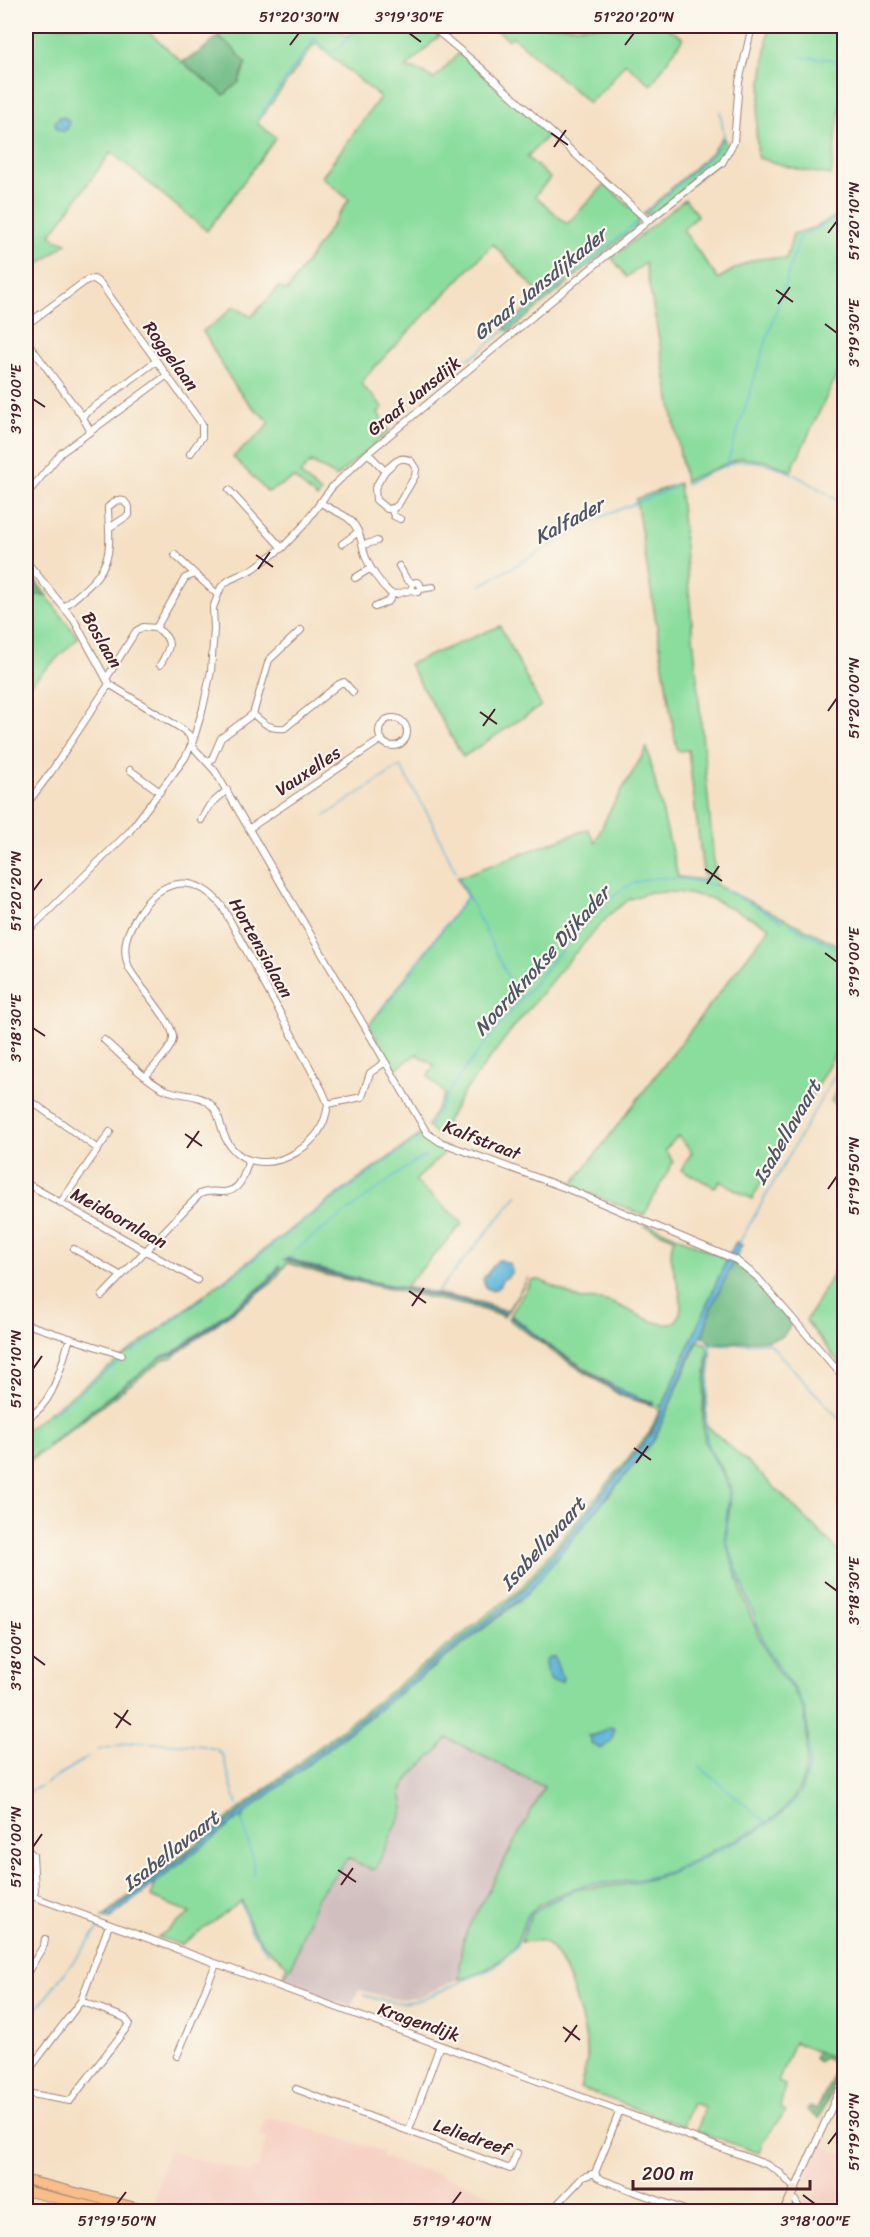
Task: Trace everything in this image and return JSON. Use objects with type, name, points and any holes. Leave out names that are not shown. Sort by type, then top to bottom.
[{"type":"main road","points":[[26,2180],[154,2211]]},
{"type":"main road","points":[[26,2191],[115,2211]]},
{"type":"street","points":[[431,26],[486,73],[648,221]]},
{"type":"street","name":"Graaf Jansdijk","points":[[217,594],[229,580],[253,568],[282,548],[303,526],[340,478],[368,453],[648,221],[722,163],[734,142],[739,82],[752,26]]},
{"type":"street","name":"Roggelaan","points":[[26,325],[87,280],[94,279],[101,284],[202,424],[202,437],[190,454]]},
{"type":"street","points":[[26,340],[82,416],[91,432]]},
{"type":"street","points":[[82,416],[156,362]]},
{"type":"street","points":[[26,495],[61,453],[166,376]]},
{"type":"street","points":[[368,453],[385,471]]},
{"type":"street","points":[[402,458],[411,461],[416,469],[415,476],[398,505],[387,509],[374,495],[378,480],[385,471],[402,458]]},
{"type":"street","points":[[229,490],[282,548]]},
{"type":"street","points":[[64,607],[95,579],[104,567],[109,552],[108,512],[110,504],[117,500],[124,501],[129,507],[129,514],[109,528]]},
{"type":"street","points":[[320,502],[349,518],[358,532],[371,568],[387,590],[393,594]]},
{"type":"street","points":[[391,508],[394,516],[400,519]]},
{"type":"street","points":[[342,544],[358,532]]},
{"type":"street","points":[[363,545],[377,541]]},
{"type":"street","points":[[26,933],[123,838],[185,758],[193,741],[211,671],[213,608],[217,594],[175,555]]},
{"type":"street","name":"Boslaan","points":[[26,561],[64,607],[84,636],[108,682],[183,729],[193,741]]},
{"type":"street","points":[[399,567],[412,586]]},
{"type":"street","points":[[355,578],[371,568]]},
{"type":"street","points":[[156,628],[185,578],[195,574]]},
{"type":"street","points":[[375,607],[389,601],[393,594],[420,583],[421,589],[433,587]]},
{"type":"street","points":[[26,805],[51,772],[108,682],[136,630],[143,627],[156,628],[167,636],[169,651],[160,665]]},
{"type":"street","points":[[208,761],[212,759],[221,738],[253,714],[269,660],[301,630]]},
{"type":"street","points":[[253,714],[267,726],[276,729],[285,728],[339,684],[344,682],[353,692]]},
{"type":"street","name":"Vauxelles","points":[[397,719],[405,725],[406,735],[400,743],[391,745],[382,739],[380,729],[387,720],[397,719]]},
{"type":"street","name":"Vauxelles","points":[[250,828],[382,739]]},
{"type":"street","name":"Kalfstraat","points":[[193,741],[194,748],[208,761],[250,828],[422,1127],[435,1140],[568,1189],[736,1260],[757,1276],[844,1378]]},
{"type":"street","points":[[130,770],[160,792]]},
{"type":"street","points":[[201,820],[209,806],[227,790]]},
{"type":"street","name":"Hortensialaan","points":[[146,1076],[170,1047],[173,1038],[170,1026],[129,968],[124,944],[131,925],[148,900],[164,888],[183,883],[204,889],[222,906],[328,1104]]},
{"type":"street","points":[[104,1040],[163,1089],[204,1100],[214,1107],[219,1115],[225,1138],[235,1151],[249,1160],[268,1163],[283,1160],[310,1143],[323,1126],[328,1104],[362,1097],[370,1073],[385,1062]]},
{"type":"street","points":[[36,1104],[98,1149]]},
{"type":"street","points":[[61,1202],[110,1132]]},
{"type":"street","points":[[102,1296],[200,1194],[210,1190],[231,1191],[240,1185],[249,1160]]},
{"type":"street","name":"Meidoornlaan","points":[[26,1183],[197,1280]]},
{"type":"street","points":[[74,1249],[120,1275]]},
{"type":"street","points":[[26,1324],[122,1355]]},
{"type":"street","points":[[26,1419],[39,1410],[50,1394],[69,1338]]},
{"type":"street","points":[[26,1848],[33,1855],[35,1891],[33,1897]]},
{"type":"street","name":"Kragendijk","points":[[26,1894],[768,2165],[780,2173],[801,2211]]},
{"type":"street","points":[[26,2074],[81,2001],[109,1925]]},
{"type":"street","points":[[26,1975],[44,1945],[45,1939]]},
{"type":"street","points":[[177,2056],[216,1964]]},
{"type":"street","points":[[26,2093],[70,2101],[128,2026],[129,2023],[125,2018],[81,2001]]},
{"type":"street","name":"Leliedreef","points":[[409,2130],[440,2045]]},
{"type":"street","points":[[784,2211],[844,2080]]},
{"type":"street","name":"Leliedreef","points":[[296,2089],[510,2169],[517,2153]]},
{"type":"street","points":[[550,2211],[583,2177],[595,2172],[620,2110]]},
{"type":"street","points":[[595,2172],[597,2177],[603,2180],[690,2211]]},
{"type":"shaded area","points":[[447,1738],[544,1787],[462,1945],[459,1979],[417,1998],[394,1999],[359,1990],[351,2007],[281,1982],[291,1967],[317,1897],[348,1858],[372,1870],[400,1793],[412,1774],[439,1749]]},
{"type":"shaded area","points":[[275,2118],[382,2151],[381,2157],[461,2181],[500,2200],[500,2206],[494,2212],[194,2212],[154,2201],[167,2151],[251,2173],[253,2168],[258,2169],[267,2139],[260,2136],[265,2119]]},
{"type":"shaded area","points":[[820,2146],[844,2154],[844,2211],[808,2211],[803,2204],[807,2195],[814,2198],[819,2185],[807,2179]]},
{"type":"green space","points":[[26,26],[142,26],[182,62],[231,46],[217,37],[229,26],[334,26],[347,36],[358,26],[425,26],[439,36],[406,68],[418,70],[434,79],[459,53],[549,134],[527,157],[550,178],[535,196],[567,224],[605,184],[638,215],[638,225],[630,234],[627,234],[509,331],[504,328],[542,296],[493,244],[367,375],[361,384],[383,407],[378,413],[389,431],[335,478],[334,475],[311,462],[300,474],[321,493],[317,498],[294,478],[268,492],[233,457],[263,431],[270,421],[239,392],[203,331],[234,306],[251,317],[279,287],[287,291],[349,200],[322,177],[380,97],[315,43],[257,123],[276,138],[207,231],[111,152],[51,234],[55,239],[67,243],[26,274],[26,228],[33,223],[26,211]]},
{"type":"green space","points":[[491,26],[665,26],[683,38],[651,85],[625,63],[606,87],[589,103],[512,36],[509,40]]},
{"type":"green space","points":[[769,26],[844,26],[844,77],[831,175],[800,170],[758,158],[756,129]]},
{"type":"green space","points":[[217,37],[231,46],[246,63],[239,82],[224,95],[182,62],[200,52]]},
{"type":"green space","points":[[723,136],[727,147],[719,161],[654,214],[643,214],[711,153]]},
{"type":"green space","points":[[685,199],[698,215],[683,230],[718,279],[757,259],[786,259],[793,234],[816,227],[844,212],[844,360],[791,471],[766,461],[741,458],[685,481],[645,263],[627,277],[612,258]]},
{"type":"green space","points":[[679,483],[716,885],[844,948],[844,1038],[752,1199],[720,1181],[715,1187],[681,1170],[692,1152],[678,1136],[665,1150],[673,1162],[644,1215],[571,1186],[770,927],[710,898],[677,892],[650,892],[630,899],[611,913],[509,1033],[462,1095],[438,1136],[427,1126],[445,1094],[428,1076],[434,1065],[417,1054],[394,1070],[369,1025],[467,897],[457,878],[588,829],[595,842],[610,810],[647,748],[678,877],[704,880],[688,750],[677,751],[636,499]]},
{"type":"green space","points":[[26,569],[46,595],[26,594]]},
{"type":"green space","points":[[26,594],[46,595],[78,638],[26,688]]},
{"type":"green space","points":[[500,626],[541,706],[463,757],[409,664]]},
{"type":"green space","points":[[844,1076],[844,1109],[831,1101]]},
{"type":"green space","points":[[421,1134],[430,1141],[449,1148],[415,1181],[463,1223],[405,1287],[480,1302],[507,1311],[529,1277],[504,1317],[477,1308],[325,1275],[287,1263],[272,1283],[171,1358],[164,1359],[26,1464],[40,1451],[26,1462],[26,1430]],"holes":[[[288,1258],[326,1272],[479,1304],[505,1313],[325,1273],[286,1260]],[[279,1267],[270,1282],[173,1354],[163,1356],[173,1353],[268,1281]]]},
{"type":"green space","points":[[648,1224],[727,1259],[663,1405],[659,1405],[662,1409],[644,1444],[527,1586],[502,1608],[105,1917],[102,1917],[520,1589],[649,1433],[659,1411],[657,1407],[621,1396],[554,1353],[508,1319],[532,1280],[540,1280],[581,1300],[608,1302],[656,1323],[674,1322],[679,1315],[681,1302],[671,1254],[674,1238],[644,1226]],"holes":[[[511,1318],[547,1344],[623,1392],[653,1402],[653,1404],[630,1398],[616,1391],[546,1345]]]},
{"type":"green space","points":[[844,1255],[844,1369],[806,1321]]},
{"type":"green space","points":[[733,1262],[748,1273],[792,1323],[783,1336],[769,1340],[711,1344],[703,1335],[711,1308]]},
{"type":"green space","points":[[698,1341],[705,1343],[708,1348],[703,1407],[705,1441],[724,1475],[729,1494],[725,1528],[726,1543],[762,1644],[769,1658],[797,1697],[805,1718],[806,1765],[801,1783],[793,1798],[769,1821],[668,1872],[638,1880],[590,1884],[569,1890],[537,1906],[528,1915],[516,1944],[506,1956],[474,1975],[459,1979],[462,1945],[468,1928],[544,1787],[447,1738],[439,1749],[412,1774],[401,1792],[404,1809],[376,1868],[372,1870],[348,1858],[317,1897],[292,1965],[281,1982],[287,1965],[271,1952],[252,1929],[242,1901],[181,1945],[158,1937],[191,1913],[151,1897],[156,1881],[239,1818],[241,1820],[242,1815],[518,1602],[654,1440]]},
{"type":"green space","points":[[711,1352],[705,1421],[705,1386]]},
{"type":"green space","points":[[705,1424],[763,1476],[844,1556],[844,2057],[842,2062],[794,2042],[778,2082],[785,2085],[780,2108],[786,2111],[763,2141],[759,2153],[697,2131],[705,2107],[692,2103],[683,2126],[580,2088],[586,2065],[587,2046],[580,2013],[567,1977],[560,1961],[544,1942],[521,1942],[531,1915],[546,1904],[578,1889],[629,1884],[669,1874],[757,1831],[782,1813],[800,1793],[809,1767],[805,1710],[797,1694],[767,1650],[727,1543],[730,1487],[724,1472],[710,1450]]},
{"type":"green space","points":[[817,2051],[844,2063],[819,2119],[807,2110],[809,2106],[817,2109],[832,2079],[834,2063],[825,2058],[818,2062],[814,2058]]},
{"type":"water","points":[[62,117],[67,119],[69,124],[67,129],[62,131],[57,129],[55,124],[57,119]]},
{"type":"water","points":[[736,1242],[742,1245],[711,1308],[703,1335],[696,1343],[654,1440],[528,1593],[109,1919],[105,1917],[502,1608],[527,1586],[652,1433],[662,1409],[659,1405],[663,1405]]},
{"type":"water","points":[[288,1258],[342,1275],[451,1297],[505,1313],[504,1315],[451,1299],[341,1277],[288,1259],[283,1260]]},
{"type":"water","points":[[498,1260],[510,1264],[512,1271],[502,1280],[499,1287],[492,1291],[485,1287],[483,1279]]},
{"type":"water","points":[[279,1266],[281,1267],[267,1285],[174,1354],[163,1356],[173,1353],[265,1284]]},
{"type":"water","points":[[512,1316],[541,1340],[581,1367],[625,1392],[653,1402],[653,1404],[630,1398],[616,1391],[546,1345],[511,1318]]},
{"type":"water","points":[[554,1657],[563,1677],[562,1682],[551,1681],[545,1660]]},
{"type":"water","points":[[610,1727],[615,1729],[611,1741],[601,1749],[591,1743],[591,1738],[588,1736]]},
{"type":"waterway","points":[[257,119],[314,39],[332,53],[362,26]]},
{"type":"waterway","points":[[799,57],[830,59],[844,66]]},
{"type":"waterway","name":"Graaf Jansdijkader","points":[[647,212],[720,147],[724,135],[720,111]]},
{"type":"waterway","points":[[726,467],[800,236],[844,215]]},
{"type":"waterway","name":"Graaf Jansdijkader","points":[[459,363],[475,355],[636,223]]},
{"type":"waterway","name":"Kalfader","points":[[685,484],[729,464],[742,461],[756,462],[769,464],[796,475],[844,504]]},
{"type":"waterway","name":"Kalfader","points":[[480,586],[594,520],[675,487]]},
{"type":"waterway","points":[[325,816],[400,766],[430,818],[456,872]]},
{"type":"waterway","points":[[459,878],[509,979],[521,997]]},
{"type":"waterway","name":"Noordknokse Dijkader","points":[[430,1127],[452,1087],[485,1043],[574,935],[611,897],[637,882],[656,878],[686,879],[714,885]]},
{"type":"waterway","name":"Noordknokse Dijkader","points":[[724,889],[782,921]]},
{"type":"waterway","points":[[379,1014],[468,896]]},
{"type":"waterway","name":"Noordknokse Dijkader","points":[[790,925],[844,952]]},
{"type":"waterway","name":"Isabellavaart","points":[[739,1243],[844,1059]]},
{"type":"waterway","name":"Noordknokse Dijkader","points":[[220,1285],[320,1209],[422,1136]]},
{"type":"waterway","points":[[291,1260],[294,1251],[300,1246],[414,1162],[426,1156]]},
{"type":"waterway","points":[[437,1292],[518,1195]]},
{"type":"waterway","name":"Noordknokse Dijkader","points":[[132,1353],[204,1297]]},
{"type":"waterway","points":[[707,1341],[710,1345],[705,1435],[710,1453],[729,1488],[725,1527],[726,1543],[767,1651],[802,1704],[807,1735]]},
{"type":"waterway","points":[[711,1345],[769,1343],[844,1424]]},
{"type":"waterway","name":"Noordknokse Dijkader","points":[[50,1415],[121,1361]]},
{"type":"waterway","points":[[98,1750],[134,1742],[198,1745],[216,1749],[223,1756],[237,1805]]},
{"type":"waterway","points":[[363,1995],[399,2002],[422,1999],[495,1967],[516,1947],[529,1915],[546,1903],[577,1888],[629,1882],[668,1873],[746,1836],[767,1824],[799,1793],[808,1767],[808,1743]]},
{"type":"waterway","points":[[45,1784],[88,1757]]},
{"type":"waterway","points":[[700,1767],[767,1823]]},
{"type":"waterway","points":[[26,1793],[41,1786]]},
{"type":"waterway","points":[[241,1817],[253,1861],[254,1875]]},
{"type":"waterway","points":[[241,1903],[250,1929],[268,1953]]},
{"type":"waterway","name":"Isabellavaart","points":[[26,2023],[100,1927]]}]
